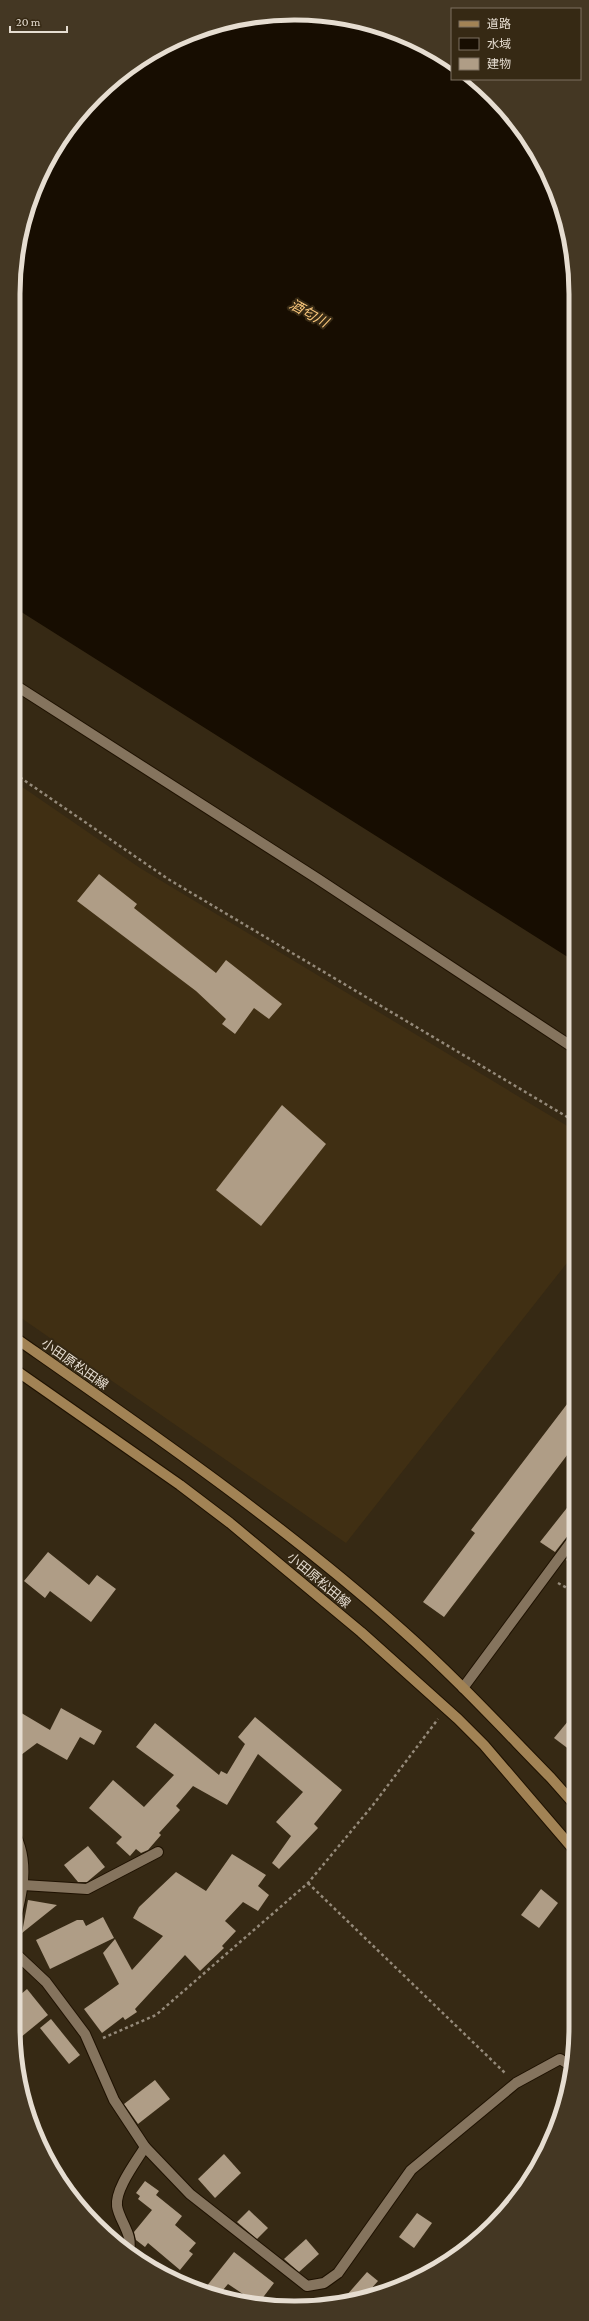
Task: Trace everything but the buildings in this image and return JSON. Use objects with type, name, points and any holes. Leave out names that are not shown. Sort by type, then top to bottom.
[{"type":"main road","name":"小田原松田線","points":[[20,1341],[198,1466],[310,1553],[402,1630],[463,1688],[569,1798]]},
{"type":"main road","name":"小田原松田線","points":[[20,1373],[180,1485],[223,1518],[361,1632],[484,1745],[569,1844]]},
{"type":"street","points":[[20,688],[318,879],[569,1045]]},
{"type":"street","points":[[463,1688],[569,1545]]},
{"type":"street","points":[[20,1851],[25,1877],[20,1898]]},
{"type":"street","points":[[23,1885],[87,1889],[158,1852]]},
{"type":"street","points":[[20,1958],[46,1982],[85,2034],[114,2100],[145,2148],[190,2194],[307,2286],[324,2283],[338,2273],[411,2170],[516,2083],[560,2059],[567,2063]]},
{"type":"street","points":[[129,2245],[129,2238],[117,2206],[118,2192],[145,2148]]},
{"type":"path","points":[[20,777],[168,879],[569,1118]]},
{"type":"path","points":[[89,2044],[156,2015],[308,1883],[373,1805],[446,1709]]},
{"type":"path","points":[[308,1883],[516,2083]]},
{"type":"shaded area","points":[[20,785],[140,868],[569,1127],[569,1260],[346,1543],[20,1317]]},
{"type":"water","name":"酒匂川","points":[[294,20],[330,22],[348,25],[366,29],[400,41],[416,48],[447,66],[451,69],[451,80],[466,80],[489,100],[523,142],[541,173],[548,189],[560,223],[564,241],[567,259],[569,294],[569,958],[20,611],[20,294],[22,259],[29,223],[41,189],[57,157],[77,127],[100,100],[142,66],[173,48],[189,41],[223,29],[241,25],[259,22]]}]
